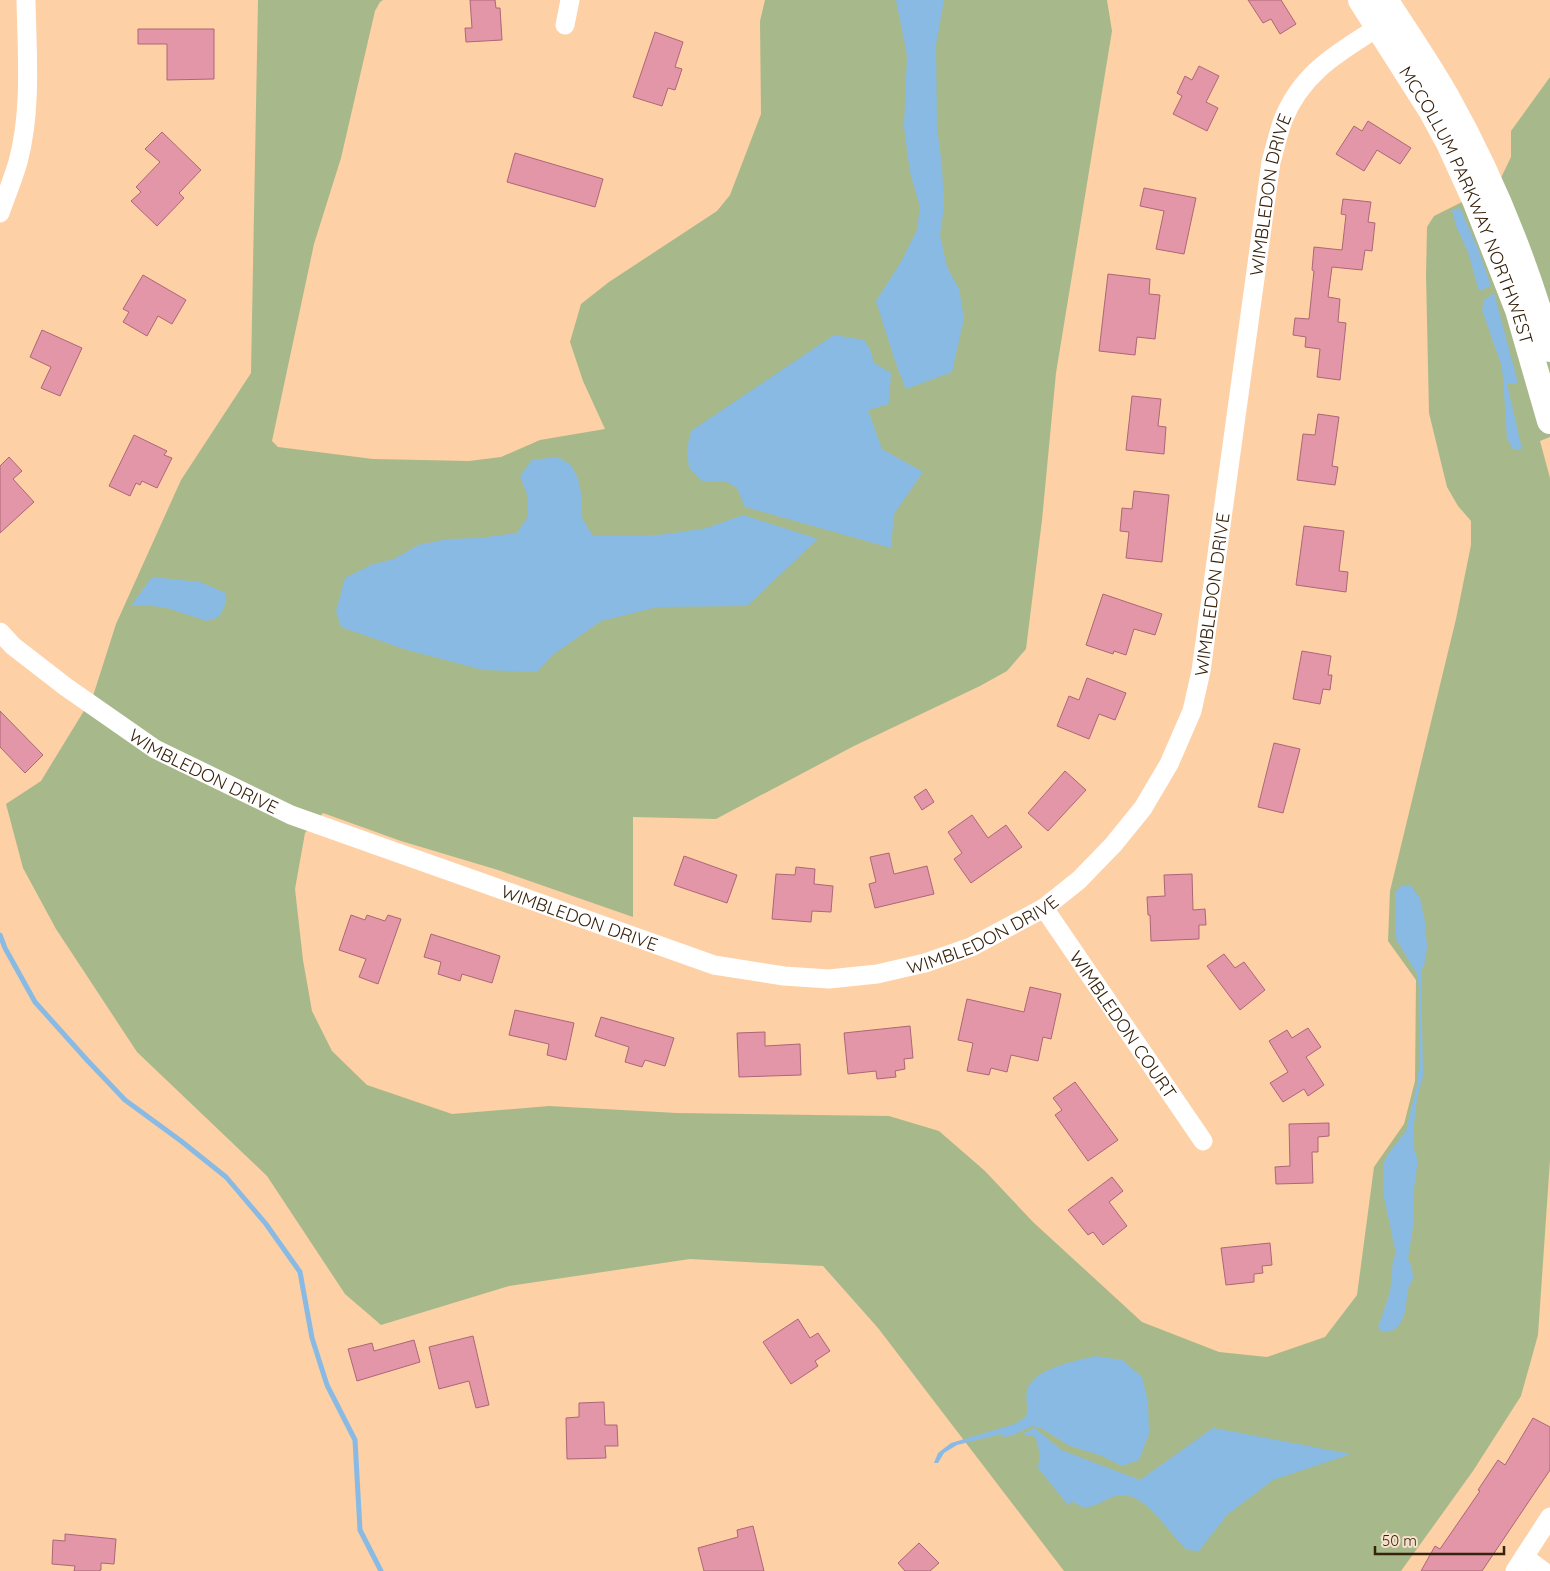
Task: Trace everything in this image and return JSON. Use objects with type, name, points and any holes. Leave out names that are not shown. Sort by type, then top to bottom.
[{"type":"street","points":[[0,213],[18,161],[26,117],[28,62],[26,0]]},
{"type":"street","points":[[565,25],[570,0]]},
{"type":"street","name":"MCCOLLUM PARKWAY NORTHWEST","points":[[1361,0],[1386,14],[1445,95],[1479,159],[1518,249],[1537,302],[1550,349]]},
{"type":"street","name":"MCCOLLUM PARKWAY NORTHWEST","points":[[1386,14],[1475,200],[1518,310],[1550,421]]},
{"type":"street","name":"WIMBLEDON DRIVE","points":[[0,632],[13,646],[66,687],[155,749],[292,814],[714,965],[784,976],[829,979],[877,974],[926,963],[971,947],[1044,908],[1078,880],[1113,845],[1143,808],[1169,764],[1192,711],[1202,661],[1271,162],[1283,120],[1298,91],[1308,77],[1324,62],[1386,14]]},
{"type":"street","name":"WIMBLEDON COURT","points":[[1044,908],[1203,1141]]},
{"type":"street","points":[[1543,1571],[1520,1564],[1550,1517]]},
{"type":"green space","points":[[258,0],[383,0],[375,11],[341,158],[314,244],[272,441],[278,447],[373,459],[469,461],[501,457],[540,440],[605,429],[583,381],[570,342],[581,304],[609,282],[717,211],[730,195],[761,114],[760,21],[765,0],[1107,0],[1112,31],[1056,373],[1042,520],[1026,649],[1007,671],[980,686],[854,746],[716,819],[633,817],[633,917],[498,870],[401,841],[323,813],[305,833],[295,889],[303,960],[312,1011],[332,1051],[367,1085],[452,1114],[549,1106],[677,1113],[889,1116],[939,1131],[985,1171],[1033,1222],[1142,1322],[1219,1352],[1267,1357],[1325,1337],[1357,1295],[1374,1167],[1404,1124],[1415,1081],[1416,980],[1388,941],[1390,891],[1456,619],[1471,545],[1471,521],[1458,506],[1447,487],[1429,413],[1426,275],[1427,227],[1434,216],[1498,184],[1511,157],[1511,131],[1550,77],[1550,437],[1540,441],[1550,478],[1550,1160],[1538,1335],[1521,1396],[1473,1471],[1401,1571],[1064,1571],[878,1328],[823,1266],[690,1259],[509,1286],[381,1325],[345,1294],[267,1176],[137,1052],[56,929],[23,868],[6,804],[41,781],[93,696],[116,624],[181,480],[251,373]]},
{"type":"water","points":[[896,0],[944,0],[936,45],[937,128],[942,166],[944,207],[940,235],[947,267],[959,289],[964,318],[952,372],[906,389],[876,301],[901,262],[917,230],[920,207],[910,172],[904,127],[907,55]]},
{"type":"water","points":[[1460,208],[1478,249],[1491,286],[1479,291],[1468,252],[1456,226],[1452,210]]},
{"type":"water","points":[[1494,293],[1518,383],[1507,384],[1522,449],[1513,449],[1507,439],[1501,364],[1482,310],[1484,300]]},
{"type":"water","points":[[834,335],[864,340],[870,349],[874,363],[891,373],[889,404],[868,410],[882,449],[923,472],[894,514],[891,548],[745,507],[737,488],[725,481],[702,481],[689,468],[687,449],[691,431]]},
{"type":"water","points":[[558,457],[571,465],[578,478],[582,499],[582,518],[593,536],[667,534],[707,528],[743,515],[818,539],[747,606],[658,607],[601,621],[554,654],[537,672],[483,670],[404,649],[341,627],[336,611],[345,578],[371,565],[394,559],[418,545],[448,539],[479,538],[517,533],[528,516],[528,497],[520,476],[532,460]]},
{"type":"water","points":[[152,577],[200,582],[226,593],[226,603],[219,617],[207,621],[167,608],[146,605],[131,606]]},
{"type":"water","points":[[1401,886],[1411,886],[1420,898],[1425,922],[1427,948],[1425,962],[1421,971],[1423,1076],[1417,1098],[1413,1132],[1414,1149],[1418,1160],[1413,1196],[1413,1226],[1408,1259],[1412,1268],[1413,1279],[1408,1289],[1405,1312],[1400,1324],[1394,1330],[1383,1332],[1378,1328],[1390,1292],[1393,1260],[1396,1254],[1383,1192],[1383,1165],[1388,1154],[1406,1131],[1419,1068],[1419,987],[1417,974],[1396,939],[1395,892]]},
{"type":"water","points":[[1096,1356],[1122,1360],[1142,1377],[1148,1402],[1149,1434],[1139,1460],[1122,1466],[1102,1456],[1068,1445],[1041,1428],[1032,1426],[1011,1436],[1003,1437],[1001,1434],[957,1445],[944,1453],[938,1463],[934,1463],[938,1453],[951,1443],[1015,1424],[1026,1417],[1027,1390],[1031,1382],[1038,1376],[1067,1363]]},
{"type":"water","points":[[1035,1428],[1061,1450],[1140,1480],[1213,1428],[1351,1454],[1273,1480],[1227,1515],[1199,1551],[1187,1550],[1156,1514],[1135,1498],[1127,1496],[1112,1497],[1089,1507],[1082,1507],[1072,1501],[1068,1505],[1038,1468],[1039,1451],[1034,1436],[1022,1434]]},
{"type":"building","points":[[470,0],[495,0],[496,8],[500,8],[502,40],[466,42],[465,28],[472,28]]},
{"type":"building","points":[[1248,0],[1281,0],[1296,24],[1280,34],[1271,19],[1263,23]]},
{"type":"building","points":[[138,29],[214,29],[214,79],[167,80],[167,44],[138,44]]},
{"type":"building","points":[[655,32],[683,42],[675,67],[682,69],[675,90],[668,88],[662,106],[633,97]]},
{"type":"building","points":[[1199,66],[1219,76],[1206,102],[1218,108],[1207,131],[1173,114],[1182,96],[1177,93],[1185,76],[1192,80]]},
{"type":"building","points":[[1368,121],[1411,148],[1400,164],[1377,150],[1364,171],[1336,154],[1354,126],[1362,131]]},
{"type":"building","points":[[162,132],[201,170],[179,193],[184,198],[157,226],[131,201],[141,192],[136,187],[160,162],[145,149]]},
{"type":"building","points":[[515,153],[603,179],[595,207],[507,182]]},
{"type":"building","points":[[1144,188],[1196,198],[1184,254],[1156,249],[1164,211],[1140,206]]},
{"type":"building","points":[[1343,199],[1371,202],[1368,222],[1375,223],[1372,251],[1365,250],[1362,270],[1332,267],[1328,297],[1340,299],[1338,322],[1346,323],[1340,380],[1317,377],[1320,349],[1305,347],[1306,337],[1293,335],[1295,318],[1309,319],[1314,271],[1312,270],[1314,247],[1342,250],[1346,215],[1341,214]]},
{"type":"building","points":[[1108,274],[1150,279],[1149,294],[1160,295],[1155,339],[1137,337],[1135,355],[1099,351]]},
{"type":"building","points":[[143,275],[186,300],[172,324],[158,316],[147,336],[123,322],[129,312],[123,309]]},
{"type":"building","points":[[42,330],[82,348],[60,396],[41,388],[51,367],[30,357]]},
{"type":"building","points":[[1132,396],[1161,399],[1158,426],[1166,427],[1164,454],[1126,450]]},
{"type":"building","points":[[1318,414],[1339,417],[1332,466],[1338,467],[1335,485],[1297,480],[1303,434],[1315,435]]},
{"type":"building","points":[[134,435],[167,451],[164,455],[172,458],[157,488],[142,481],[140,485],[136,483],[130,496],[109,486]]},
{"type":"building","points":[[9,457],[22,471],[13,479],[34,502],[0,533],[0,466]]},
{"type":"building","points":[[1134,491],[1169,495],[1162,562],[1126,558],[1129,532],[1120,531],[1122,508],[1132,509]]},
{"type":"building","points":[[1304,526],[1344,531],[1339,571],[1348,572],[1346,592],[1296,585]]},
{"type":"building","points":[[1103,594],[1162,614],[1155,635],[1134,629],[1126,655],[1114,651],[1113,654],[1086,645]]},
{"type":"building","points":[[1302,651],[1331,656],[1328,675],[1332,675],[1330,690],[1323,689],[1320,704],[1293,699]]},
{"type":"building","points":[[1087,678],[1126,693],[1115,720],[1099,714],[1089,739],[1057,726],[1069,696],[1079,700]]},
{"type":"building","points":[[0,711],[43,755],[25,773],[0,747]]},
{"type":"building","points":[[1274,743],[1300,749],[1283,813],[1258,807]]},
{"type":"building","points":[[1065,771],[1086,790],[1048,831],[1028,813]]},
{"type":"building","points":[[926,789],[934,802],[922,810],[914,797]]},
{"type":"building","points":[[972,815],[988,838],[1006,825],[1022,847],[971,883],[954,859],[962,853],[948,832]]},
{"type":"building","points":[[889,853],[894,874],[927,866],[934,894],[875,908],[869,884],[876,882],[870,857]]},
{"type":"building","points":[[684,856],[737,875],[727,903],[674,885]]},
{"type":"building","points":[[796,867],[815,869],[814,884],[833,886],[831,912],[812,911],[811,922],[772,919],[776,874],[795,875]]},
{"type":"building","points":[[1192,874],[1193,910],[1205,909],[1206,925],[1199,925],[1199,939],[1151,941],[1147,897],[1165,896],[1164,875]]},
{"type":"building","points":[[351,915],[365,920],[367,915],[385,921],[388,915],[401,919],[378,984],[359,977],[366,959],[339,950]]},
{"type":"building","points":[[431,934],[500,956],[492,983],[462,974],[460,981],[438,974],[441,962],[424,957]]},
{"type":"building","points":[[1224,954],[1235,968],[1244,962],[1265,990],[1240,1010],[1207,966]]},
{"type":"building","points":[[1030,987],[1061,994],[1051,1039],[1043,1037],[1038,1061],[1011,1055],[1007,1072],[991,1068],[989,1075],[967,1071],[973,1043],[958,1040],[967,999],[1024,1012]]},
{"type":"building","points":[[515,1010],[574,1023],[566,1060],[547,1055],[549,1044],[509,1035]]},
{"type":"building","points":[[601,1017],[674,1038],[665,1066],[645,1060],[642,1067],[625,1062],[629,1047],[595,1036]]},
{"type":"building","points":[[910,1026],[913,1058],[904,1059],[905,1069],[895,1071],[896,1077],[877,1079],[876,1071],[848,1074],[844,1033]]},
{"type":"building","points":[[1308,1028],[1321,1047],[1306,1057],[1324,1085],[1308,1096],[1304,1089],[1283,1102],[1270,1083],[1288,1072],[1269,1041],[1287,1030],[1292,1038]]},
{"type":"building","points":[[765,1032],[765,1046],[800,1044],[801,1075],[739,1077],[737,1033]]},
{"type":"building","points":[[1075,1082],[1118,1140],[1088,1161],[1055,1115],[1062,1110],[1053,1098]]},
{"type":"building","points":[[1329,1123],[1329,1136],[1318,1137],[1318,1152],[1312,1152],[1313,1183],[1276,1184],[1275,1167],[1290,1166],[1289,1124]]},
{"type":"building","points":[[1112,1177],[1123,1191],[1109,1202],[1127,1226],[1103,1245],[1093,1232],[1088,1235],[1068,1210]]},
{"type":"building","points":[[1270,1243],[1272,1265],[1262,1266],[1263,1273],[1254,1274],[1254,1282],[1226,1285],[1221,1248]]},
{"type":"building","points":[[798,1319],[810,1338],[818,1333],[830,1351],[815,1361],[818,1366],[791,1384],[763,1342]]},
{"type":"building","points":[[473,1336],[489,1405],[476,1408],[469,1381],[439,1389],[429,1347]]},
{"type":"building","points":[[414,1340],[420,1362],[357,1381],[348,1349],[372,1343],[374,1351]]},
{"type":"building","points":[[604,1402],[605,1425],[617,1425],[618,1446],[605,1446],[606,1458],[567,1459],[566,1418],[579,1417],[579,1403]]},
{"type":"building","points":[[1533,1418],[1550,1427],[1550,1470],[1482,1571],[1421,1571],[1435,1546],[1440,1549],[1480,1491],[1478,1490],[1498,1460],[1505,1465]]},
{"type":"building","points":[[753,1526],[764,1571],[704,1571],[698,1548],[738,1537],[737,1530]]},
{"type":"building","points":[[65,1534],[116,1539],[114,1564],[101,1563],[101,1570],[98,1571],[74,1571],[75,1566],[52,1564],[53,1540],[65,1541]]},
{"type":"building","points":[[919,1543],[939,1563],[930,1571],[905,1571],[898,1563]]},
{"type":"waterway","points":[[0,935],[5,948],[35,1002],[125,1100],[226,1177],[266,1224],[300,1272],[312,1338],[327,1385],[355,1440],[360,1530],[381,1571]]}]
